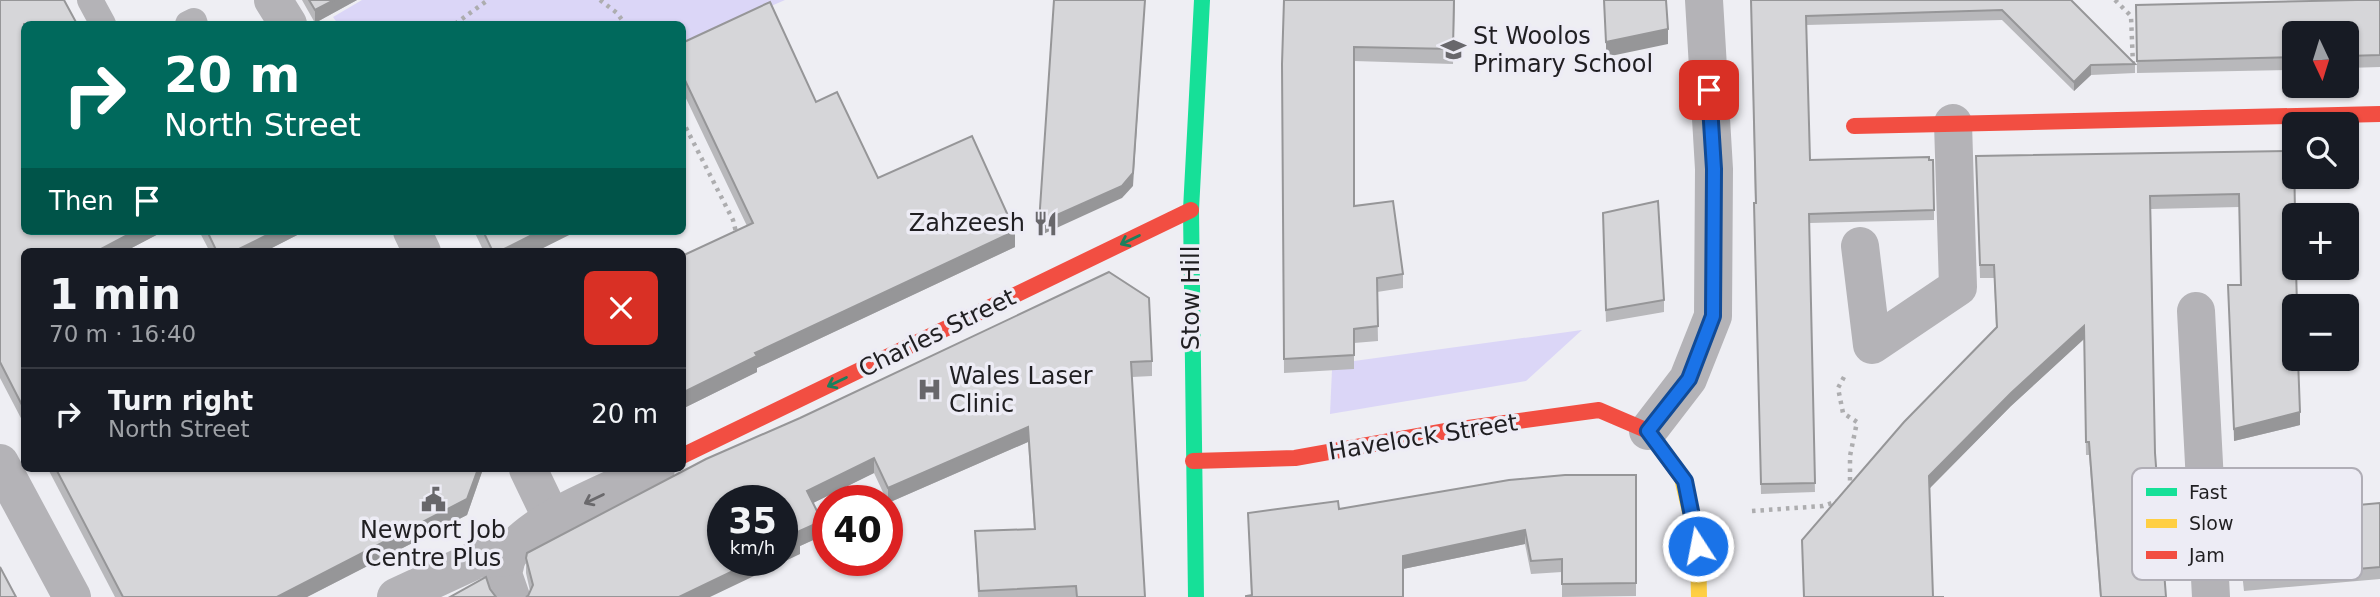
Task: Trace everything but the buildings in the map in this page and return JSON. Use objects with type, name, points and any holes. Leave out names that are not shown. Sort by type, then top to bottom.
[{"type":"street","points":[[274,0],[286,21]]},
{"type":"street","name":"Stow Hill","points":[[1196,597],[1191,210],[1202,0]]},
{"type":"street","points":[[1699,597],[1698,546],[1685,481],[1648,431],[1689,379],[1713,316],[1714,169],[1704,0]]},
{"type":"street","points":[[1854,126],[2380,114]]},
{"type":"street","points":[[1860,246],[1872,345],[1958,286],[1953,123]]},
{"type":"street","name":"Charles Street","points":[[686,454],[1191,210]]},
{"type":"street","points":[[2196,311],[2204,468]]},
{"type":"street","name":"Havelock Street","points":[[1193,461],[1295,458],[1446,431],[1599,410],[1648,431]]},
{"type":"street","points":[[0,463],[72,597]]},
{"type":"street","points":[[529,472],[552,519]]},
{"type":"street","points":[[396,597],[492,558],[552,519],[650,472]]},
{"type":"street","points":[[492,558],[503,574],[511,597]]},
{"type":"lane","points":[[90,0],[101,21]]},
{"type":"path","points":[[459,21],[488,0]]},
{"type":"path","points":[[600,0],[623,21]]},
{"type":"path","points":[[2115,0],[2131,16],[2135,118]]},
{"type":"path","points":[[686,128],[733,219],[737,238]]},
{"type":"path","points":[[1752,511],[1823,506],[1851,496],[1850,456],[1857,422],[1843,413],[1838,388],[1851,366],[1872,345]]},
{"type":"shaded area","points":[[362,0],[785,0],[686,43],[686,21],[336,21],[333,17]]},
{"type":"shaded area","points":[[1582,330],[1526,381],[1330,414],[1332,370],[1354,361]]},
{"type":"traffic: fast","points":[[1196,597],[1191,210],[1202,0]]},
{"type":"traffic: slow","points":[[1682,478],[1698,546],[1699,597]]},
{"type":"traffic: jam","points":[[1854,126],[2380,114]]},
{"type":"traffic: jam","points":[[686,454],[1191,210]]},
{"type":"traffic: jam","points":[[1193,461],[1295,458],[1446,431],[1599,410],[1648,431],[1682,478]]},
{"type":"place","name":"St Woolos Primary School","points":[[1453,50]]},
{"type":"place","name":"Zahzeesh","points":[[1045,223]]},
{"type":"place","name":"Wales Laser Clinic","points":[[929,390]]},
{"type":"place","name":"Newport Job Centre Plus","points":[[433,499]]},
{"type":"route","points":[[1698,546],[1685,481],[1648,431],[1689,379],[1713,316],[1714,169],[1709,90]]}]
